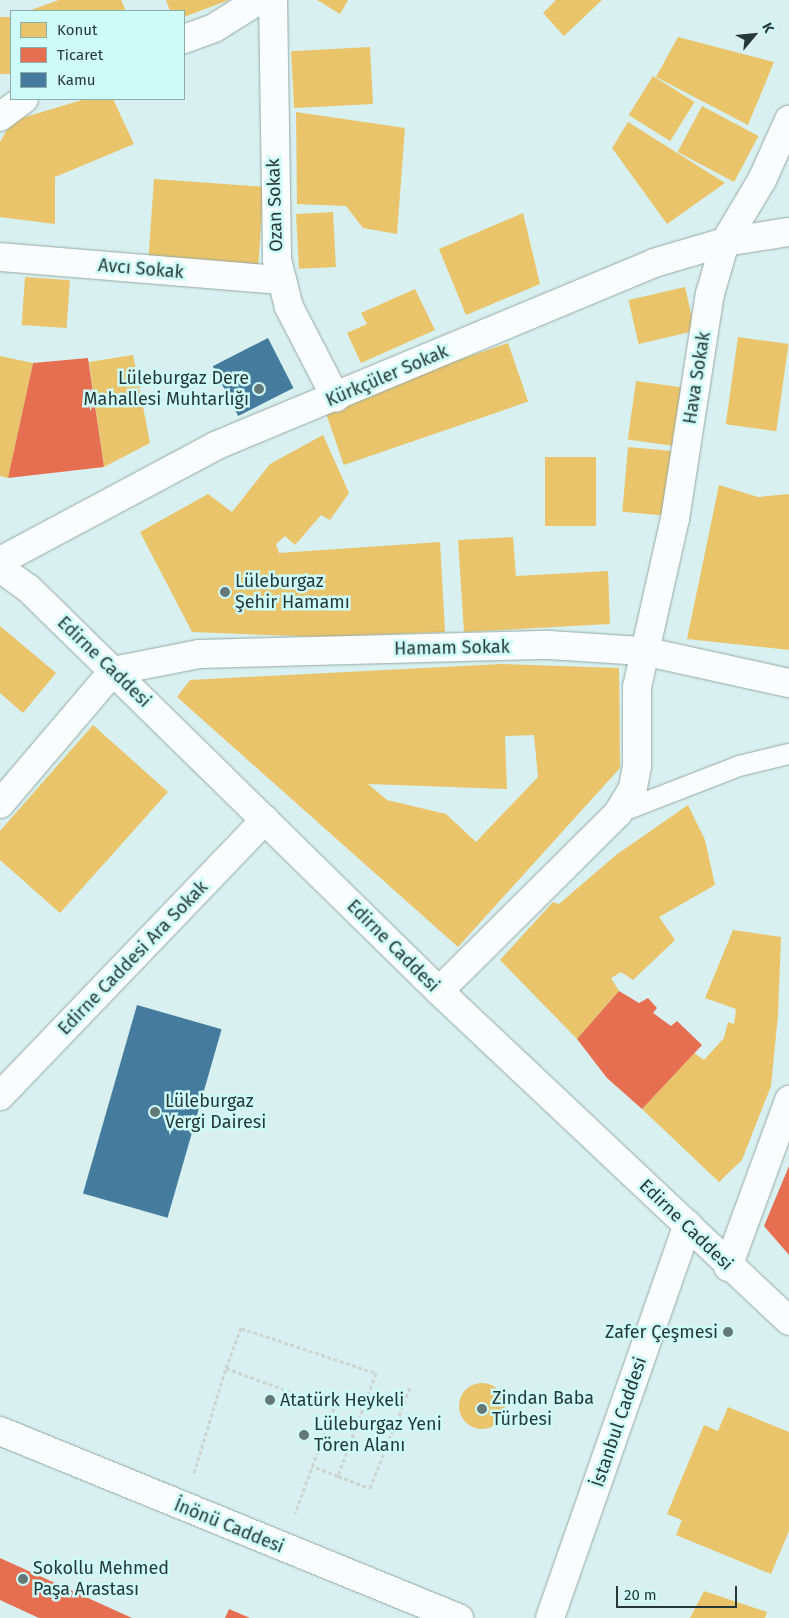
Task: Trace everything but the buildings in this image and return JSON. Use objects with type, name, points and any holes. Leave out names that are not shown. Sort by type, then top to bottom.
[{"type":"street","points":[[185,39],[214,28],[259,0]]},
{"type":"street","name":"Ozan Sokak","points":[[273,0],[276,260],[289,307],[336,398]]},
{"type":"street","points":[[0,117],[23,100]]},
{"type":"street","name":"Hava Sokak","points":[[439,991],[618,813],[633,788],[637,766],[637,686],[643,651],[675,519],[710,294],[725,242],[762,180],[789,120]]},
{"type":"street","name":"Kürkçüler Sokak","points":[[0,561],[215,446],[336,398],[654,263],[725,242],[789,232]]},
{"type":"street","name":"Avcı Sokak","points":[[0,257],[282,280]]},
{"type":"street","name":"Edirne Caddesi","points":[[0,568],[28,588],[439,991],[688,1225],[728,1267],[789,1321]]},
{"type":"street","name":"Hamam Sokak","points":[[113,671],[199,654],[549,645],[643,651],[789,683]]},
{"type":"street","points":[[0,804],[113,671]]},
{"type":"street","name":"Edirne Caddesi Ara Sokak","points":[[0,1096],[265,820]]},
{"type":"street","points":[[728,1267],[789,1100]]},
{"type":"street","name":"İstanbul Caddesi","points":[[550,1618],[688,1225]]},
{"type":"street","name":"İnönü Caddesi","points":[[0,1431],[282,1548],[459,1618]]},
{"type":"lane","points":[[618,813],[739,766],[789,754]]},
{"type":"path","points":[[183,1507],[226,1368],[241,1328],[376,1373],[338,1476]]},
{"type":"path","points":[[226,1368],[334,1408],[282,1548]]},
{"type":"path","points":[[312,1466],[370,1488],[410,1388]]},
{"type":"place","name":"Lüleburgaz Dere Mahallesi Muhtarlığı","points":[[259,389]]},
{"type":"place","name":"Lüleburgaz Şehir Hamamı","points":[[225,592]]},
{"type":"place","name":"Lüleburgaz Vergi Dairesi","points":[[155,1112]]},
{"type":"place","name":"Zafer Çeşmesi","points":[[728,1332]]},
{"type":"place","name":"Atatürk Heykeli","points":[[270,1400]]},
{"type":"place","name":"Zindan Baba Türbesi","points":[[482,1409]]},
{"type":"place","name":"Lüleburgaz Yeni Tören Alanı","points":[[304,1435]]},
{"type":"place","name":"Sokollu Mehmed Paşa Arastası","points":[[23,1579]]}]
